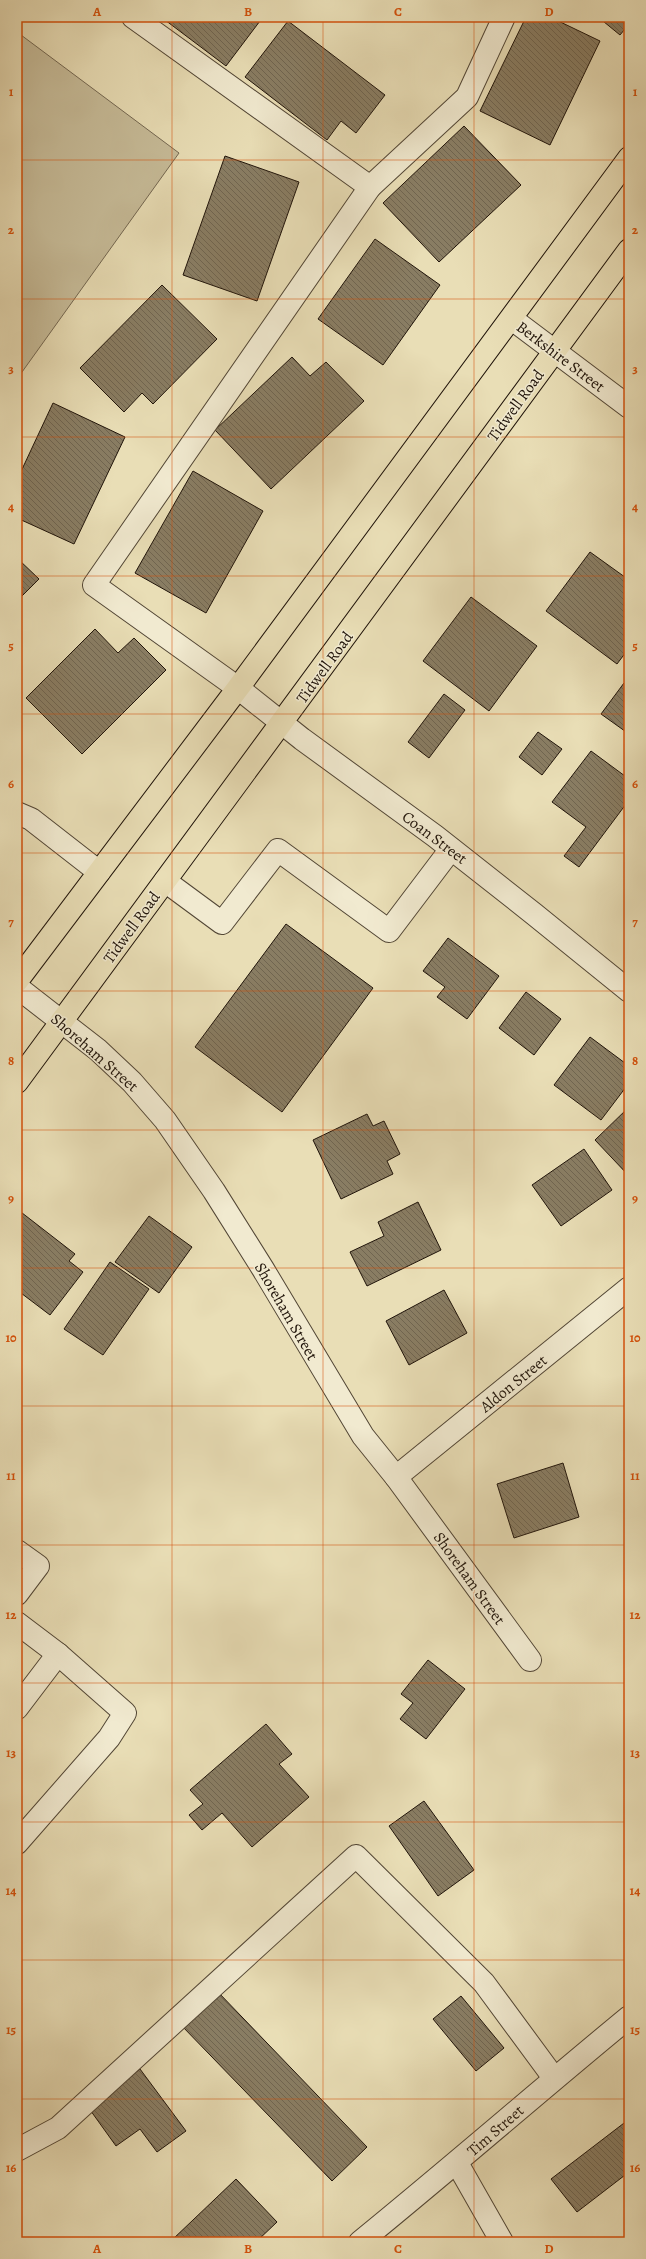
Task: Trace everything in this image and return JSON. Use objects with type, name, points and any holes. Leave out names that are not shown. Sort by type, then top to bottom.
[{"type":"main road","points":[[17,981],[238,688],[512,319],[629,158]]},
{"type":"main road","name":"Tidwell Road","points":[[17,1082],[282,724],[629,250]]},
{"type":"street","points":[[133,17],[370,187],[467,96],[504,17]]},
{"type":"street","name":"Coan Street","points":[[370,187],[94,585],[238,688],[282,724],[451,849],[629,991]]},
{"type":"street","name":"Berkshire Street","points":[[512,319],[629,407]]},
{"type":"street","points":[[17,813],[31,819],[99,872]]},
{"type":"street","points":[[165,881],[222,922],[278,850],[389,931],[451,849]]},
{"type":"street","name":"Shoreham Street","points":[[17,987],[98,1050],[132,1082],[165,1120],[214,1191],[259,1262],[363,1436],[396,1477],[530,1660]]},
{"type":"street","name":"Aldon Street","points":[[396,1477],[629,1288]]},
{"type":"street","points":[[17,1551],[38,1566],[17,1594]]},
{"type":"street","points":[[17,1623],[58,1654],[125,1713],[109,1738],[17,1843]]},
{"type":"street","points":[[17,1708],[58,1654]]},
{"type":"street","points":[[17,2150],[58,2128],[356,1856],[484,1983],[554,2078]]},
{"type":"street","name":"Tim Street","points":[[360,2242],[457,2163],[554,2078],[629,2017]]},
{"type":"street","points":[[457,2163],[502,2242]]},
{"type":"shaded area","points":[[17,32],[179,153],[17,379]]},
{"type":"building","points":[[161,17],[263,17],[226,66]]},
{"type":"building","points":[[526,17],[550,17],[600,41],[550,145],[480,111]]},
{"type":"building","points":[[598,17],[629,17],[629,24],[620,35]]},
{"type":"building","points":[[288,21],[385,95],[356,133],[341,121],[327,140],[245,77]]},
{"type":"building","points":[[464,126],[521,185],[439,262],[383,203]]},
{"type":"building","points":[[225,156],[299,182],[257,301],[183,275]]},
{"type":"building","points":[[375,239],[440,285],[383,365],[318,319]]},
{"type":"building","points":[[162,285],[217,339],[153,404],[142,393],[124,412],[80,368]]},
{"type":"building","points":[[292,357],[310,376],[326,362],[364,401],[271,489],[215,430]]},
{"type":"building","points":[[53,403],[125,437],[74,544],[17,518],[17,480]]},
{"type":"building","points":[[193,471],[263,511],[206,613],[135,573]]},
{"type":"building","points":[[590,552],[629,580],[629,648],[617,664],[546,611]]},
{"type":"building","points":[[17,558],[39,579],[17,601]]},
{"type":"building","points":[[471,597],[537,646],[489,711],[423,661]]},
{"type":"building","points":[[95,629],[118,653],[134,638],[166,670],[82,754],[26,698]]},
{"type":"building","points":[[624,683],[629,687],[629,734],[601,714]]},
{"type":"building","points":[[444,694],[465,710],[429,758],[408,742]]},
{"type":"building","points":[[538,732],[562,749],[542,775],[519,757]]},
{"type":"building","points":[[591,751],[629,779],[629,800],[579,867],[564,856],[586,827],[552,802]]},
{"type":"building","points":[[286,924],[373,988],[282,1112],[195,1047]]},
{"type":"building","points":[[448,938],[499,976],[467,1019],[437,997],[445,987],[423,971]]},
{"type":"building","points":[[526,992],[561,1019],[534,1055],[499,1028]]},
{"type":"building","points":[[590,1037],[629,1066],[629,1083],[601,1120],[554,1085]]},
{"type":"building","points":[[629,1107],[629,1176],[595,1140]]},
{"type":"building","points":[[367,1114],[373,1126],[384,1121],[400,1154],[387,1161],[393,1174],[341,1199],[313,1140]]},
{"type":"building","points":[[584,1149],[612,1190],[561,1226],[532,1185]]},
{"type":"building","points":[[418,1202],[441,1250],[367,1286],[350,1252],[384,1236],[378,1222]]},
{"type":"building","points":[[17,1209],[75,1254],[69,1261],[83,1272],[50,1315],[17,1290]]},
{"type":"building","points":[[149,1216],[192,1247],[159,1293],[115,1262]]},
{"type":"building","points":[[110,1262],[149,1289],[103,1355],[64,1329]]},
{"type":"building","points":[[444,1290],[467,1333],[409,1365],[386,1321]]},
{"type":"building","points":[[563,1463],[579,1517],[514,1538],[497,1484]]},
{"type":"building","points":[[428,1660],[465,1689],[426,1739],[400,1719],[413,1703],[401,1694]]},
{"type":"building","points":[[266,1724],[292,1754],[279,1764],[309,1797],[252,1847],[222,1813],[202,1830],[189,1815],[203,1804],[190,1790]]},
{"type":"building","points":[[424,1801],[474,1870],[438,1896],[389,1826]]},
{"type":"building","points":[[217,1991],[367,2147],[332,2181],[181,2025]]},
{"type":"building","points":[[461,1996],[504,2048],[476,2071],[433,2019]]},
{"type":"building","points":[[140,2069],[186,2131],[157,2152],[140,2129],[116,2146],[88,2107]]},
{"type":"building","points":[[628,2120],[629,2172],[577,2212],[551,2179]]},
{"type":"building","points":[[236,2179],[277,2222],[256,2242],[174,2242],[172,2240]]}]
